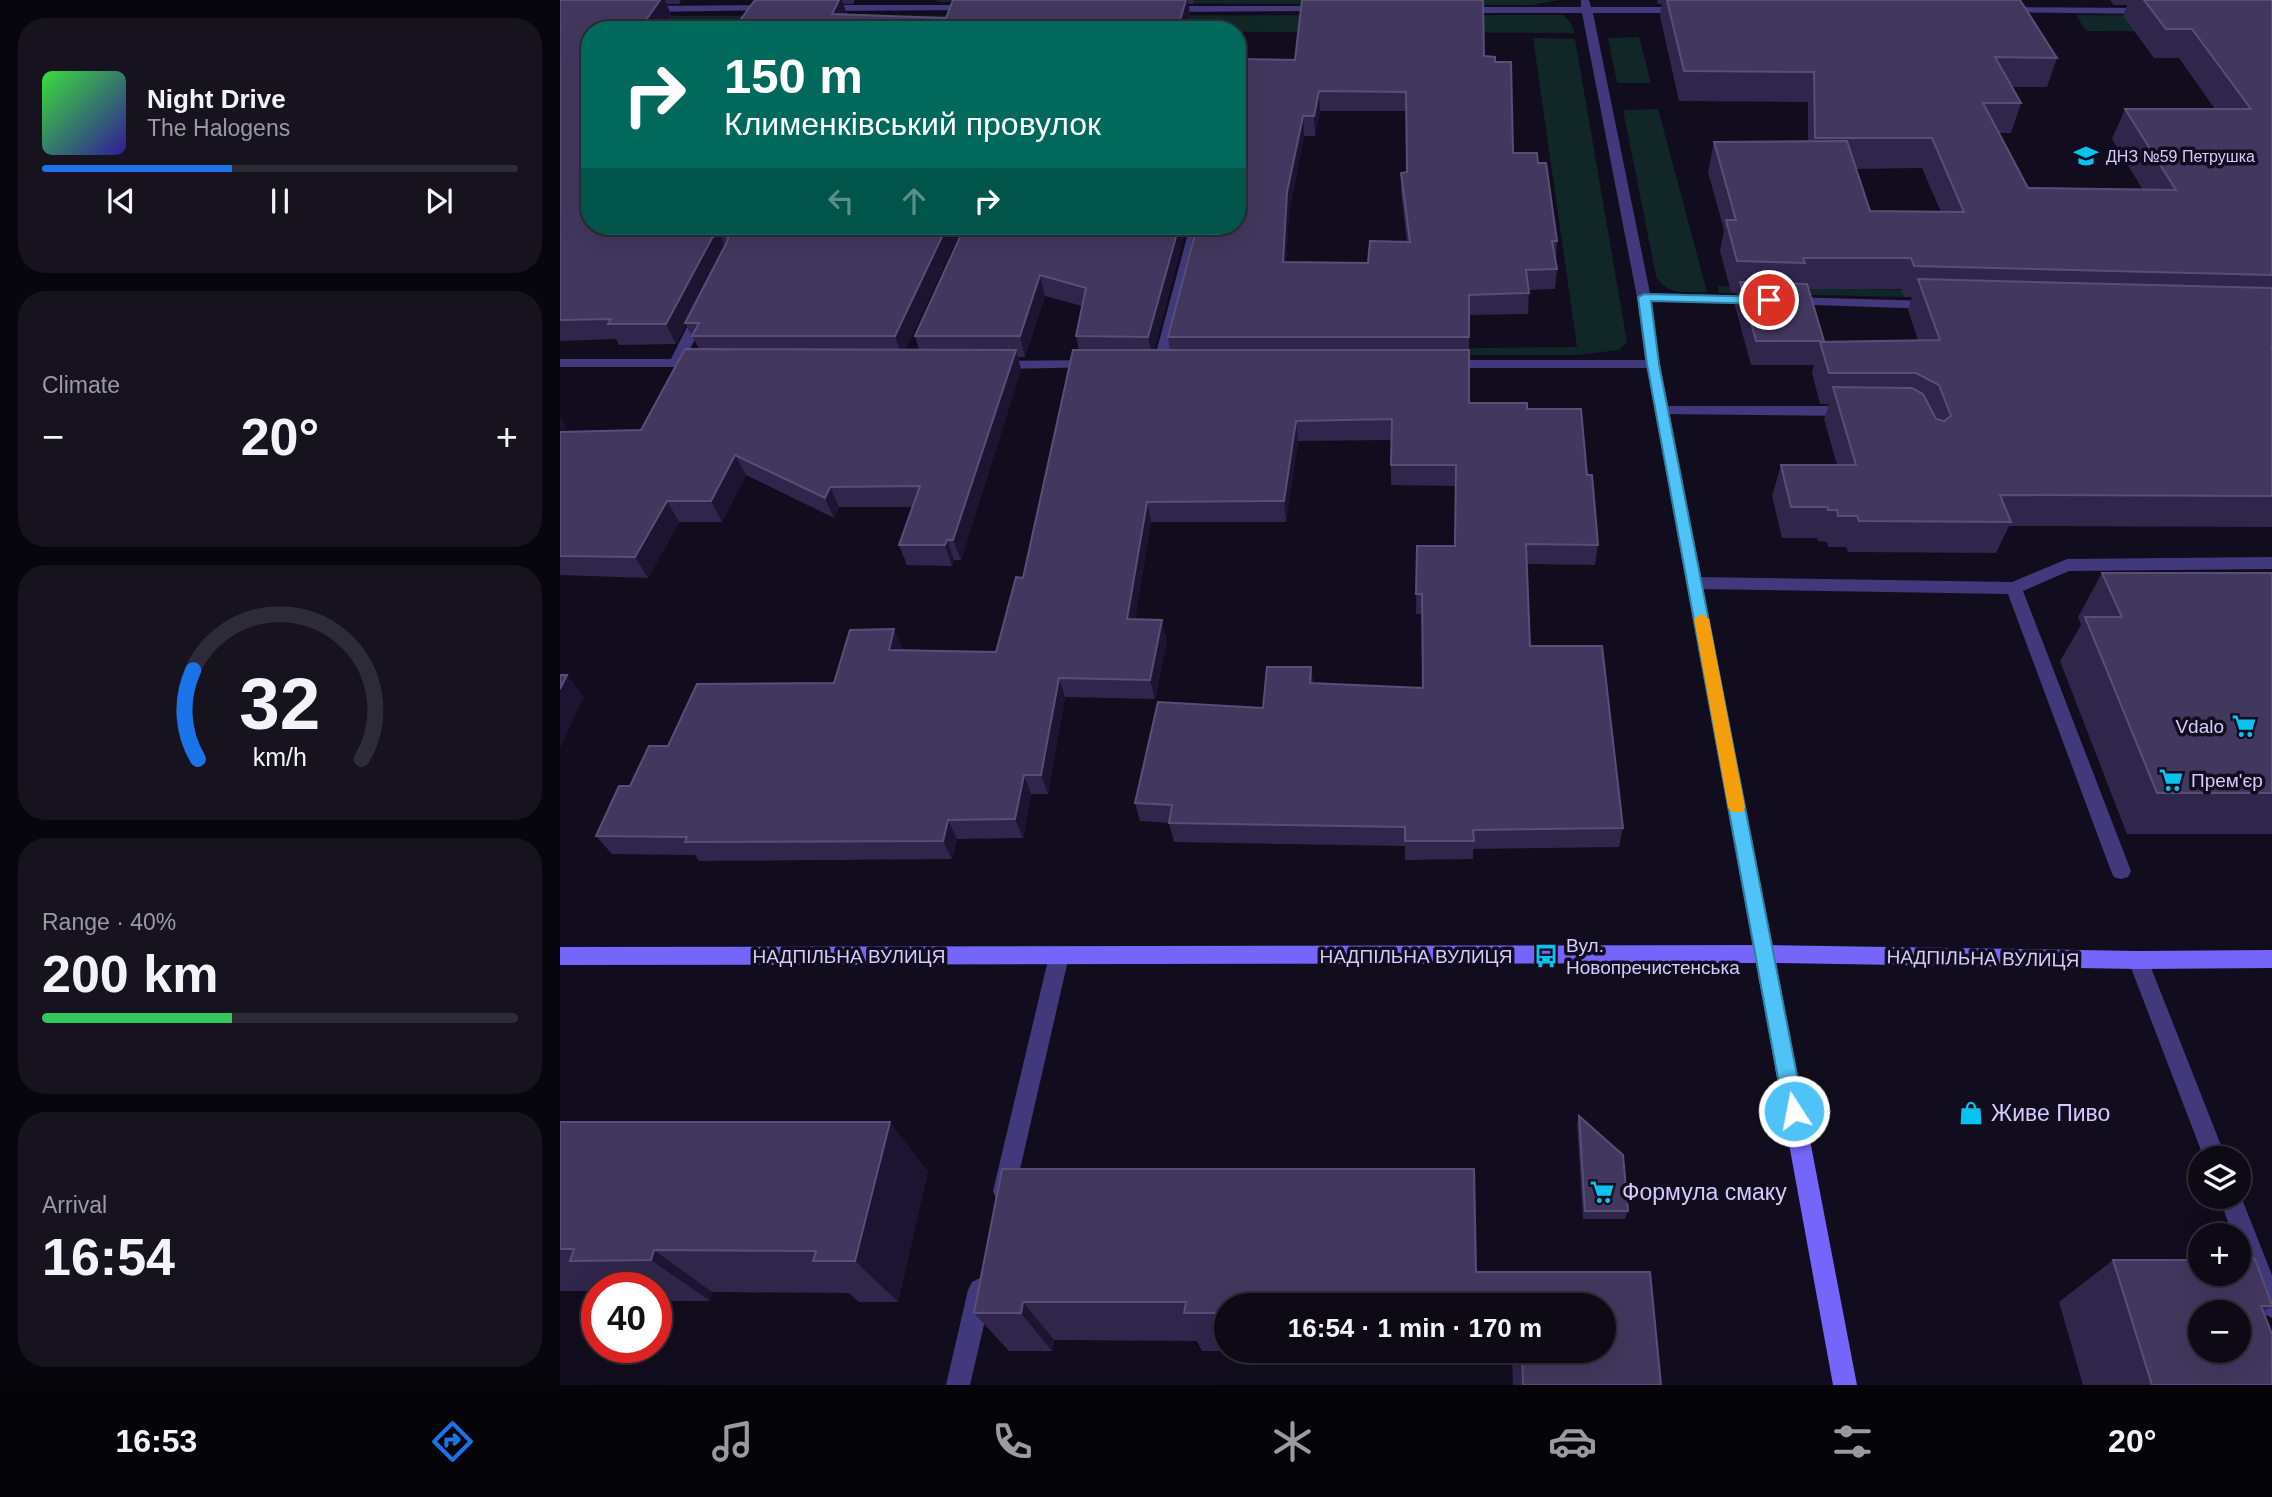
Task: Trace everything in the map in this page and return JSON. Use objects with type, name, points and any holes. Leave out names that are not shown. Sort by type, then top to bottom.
[{"type":"main road","name":"НАДПІЛЬНА ВУЛИЦЯ","points":[[560,956],[1764,954],[2138,960],[2272,959]]},
{"type":"main road","points":[[1764,954],[1845,1385]]},
{"type":"street","points":[[812,8],[911,4],[993,8]]},
{"type":"street","points":[[1586,5],[1644,297],[1653,364],[1764,954]]},
{"type":"street","points":[[1449,9],[1586,5],[1695,10]]},
{"type":"street","points":[[630,9],[784,8]]},
{"type":"street","points":[[1158,9],[1338,9]]},
{"type":"street","points":[[1993,10],[2160,11]]},
{"type":"street","points":[[1160,364],[1193,237]]},
{"type":"street","points":[[1644,297],[1950,305]]},
{"type":"street","points":[[676,363],[705,305]]},
{"type":"street","points":[[560,363],[717,363]]},
{"type":"street","points":[[987,365],[1107,364]]},
{"type":"street","points":[[1434,364],[1653,364]]},
{"type":"street","points":[[1663,411],[1868,411]]},
{"type":"street","points":[[1695,583],[2014,588],[2055,569],[2081,564],[2272,563]]},
{"type":"street","points":[[2014,588],[2121,871]]},
{"type":"street","points":[[999,1212],[1059,956]]},
{"type":"street","points":[[2138,960],[2210,1146]]},
{"type":"street","points":[[2235,1209],[2272,1306]]},
{"type":"street","points":[[958,1385],[986,1266]]},
{"type":"green space","points":[[935,0],[1558,0],[1533,5]]},
{"type":"green space","points":[[1563,15],[1575,33],[1246,32],[1246,21],[581,21],[581,30],[560,30],[560,16]]},
{"type":"green space","points":[[2076,15],[2272,16],[2272,32],[2086,31]]},
{"type":"green space","points":[[1639,37],[1651,83],[1617,83],[1608,38]]},
{"type":"green space","points":[[1533,38],[1575,39],[1627,342],[1619,350],[1577,355],[1315,355],[1316,350],[1577,347]]},
{"type":"green space","points":[[1658,109],[1707,292],[1672,290],[1656,276],[1623,110]]},
{"type":"green space","points":[[1718,286],[2272,297],[2272,305],[1719,293]]},
{"type":"building","points":[[560,0],[660,0],[645,21],[581,21],[581,235],[716,235],[712,238],[666,324],[608,324],[611,319],[560,320]]},
{"type":"building","points":[[755,0],[839,0],[832,14],[946,18],[953,0],[1186,0],[1180,21],[740,21]]},
{"type":"building","points":[[1302,0],[1483,0],[1484,56],[1495,57],[1495,62],[1511,62],[1513,153],[1537,153],[1538,163],[1546,163],[1557,241],[1552,241],[1557,269],[1526,270],[1529,293],[1469,295],[1469,337],[1168,337],[1195,235],[1246,235],[1246,59],[1295,60]],"holes":[[[1319,91],[1406,92],[1407,172],[1401,173],[1410,242],[1370,241],[1368,263],[1283,262],[1287,192],[1303,116],[1314,116]]]},
{"type":"building","points":[[1667,0],[2020,0],[2057,58],[1995,57],[2021,103],[1983,103],[2028,188],[2176,190],[2125,109],[2251,109],[2192,29],[2166,29],[2144,0],[2272,0],[2272,275],[1914,266],[1911,258],[1803,258],[1805,263],[1737,261],[1726,220],[1736,220],[1714,142],[1847,141],[1870,211],[1964,212],[1932,138],[1815,138],[1814,72],[1684,71]]},
{"type":"building","points":[[724,235],[943,235],[895,336],[692,336],[699,323],[685,323],[728,237]]},
{"type":"building","points":[[961,235],[1176,235],[1148,337],[1076,336],[1086,288],[1040,275],[1020,336],[915,336]]},
{"type":"building","points":[[1918,279],[2272,288],[2272,496],[2000,495],[2011,522],[1859,521],[1857,516],[1838,516],[1837,510],[1828,510],[1827,507],[1791,507],[1781,465],[1856,465],[1833,387],[1912,388],[1923,394],[1936,419],[1944,421],[1951,416],[1939,385],[1916,373],[1829,373],[1820,342],[1940,340]]},
{"type":"building","points":[[1740,282],[1807,284],[1824,341],[1756,341]]},
{"type":"building","points":[[685,349],[1016,350],[953,540],[947,540],[945,545],[899,545],[920,486],[830,487],[825,498],[735,455],[711,501],[667,501],[635,557],[560,556],[560,432],[641,430]]},
{"type":"building","points":[[1073,350],[1469,350],[1469,403],[1527,403],[1527,409],[1581,409],[1587,475],[1592,475],[1598,545],[1526,544],[1530,646],[1602,646],[1623,828],[1473,830],[1474,841],[1405,841],[1405,827],[1169,823],[1172,805],[1135,803],[1158,702],[1263,708],[1267,667],[1311,667],[1310,683],[1423,688],[1422,594],[1416,594],[1417,546],[1455,546],[1456,465],[1391,465],[1392,419],[1296,421],[1284,501],[1147,502],[1127,619],[1162,620],[1150,680],[1059,678],[1041,775],[1024,775],[1015,819],[948,820],[943,841],[685,842],[687,837],[596,836],[619,786],[630,786],[649,746],[668,746],[697,684],[834,683],[850,630],[894,629],[889,650],[996,652],[1016,577],[1023,578]]},
{"type":"building","points":[[2102,573],[2272,573],[2272,793],[2157,793],[2085,617],[2122,617]]},
{"type":"building","points":[[560,675],[567,675],[560,689]]},
{"type":"building","name":"Формула смаку","points":[[1579,1116],[1623,1155],[1628,1211],[1585,1211]]},
{"type":"building","points":[[560,1122],[890,1122],[855,1261],[813,1261],[816,1251],[654,1250],[651,1260],[570,1261],[574,1249],[560,1249]]},
{"type":"building","points":[[1002,1169],[1474,1169],[1476,1272],[1650,1272],[1661,1385],[1523,1385],[1522,1363],[1616,1363],[1616,1293],[1214,1293],[1214,1313],[1184,1313],[1186,1302],[1023,1302],[1021,1313],[974,1313]]},
{"type":"building","points":[[2251,1259],[2255,1259],[2272,1305],[2261,1306],[2272,1334],[2272,1385],[2152,1385],[2113,1260],[2188,1260],[2188,1286],[2251,1286]]},
{"type":"slow traffic","points":[[1702,619],[1737,807]]},
{"type":"place","name":"ДНЗ №59 Петрушка","points":[[2086,156]]},
{"type":"place","name":"Vdalo","points":[[2244,726]]},
{"type":"place","name":"Прем'єр","points":[[2171,780]]},
{"type":"place","name":"Вул. Новопречистенська","points":[[1546,956]]},
{"type":"place","name":"Живе Пиво","points":[[1971,1113]]},
{"type":"place","name":"Формула смаку","points":[[1602,1192]]},
{"type":"route","points":[[1769,300],[1644,297],[1653,364],[1794,1111]]}]
